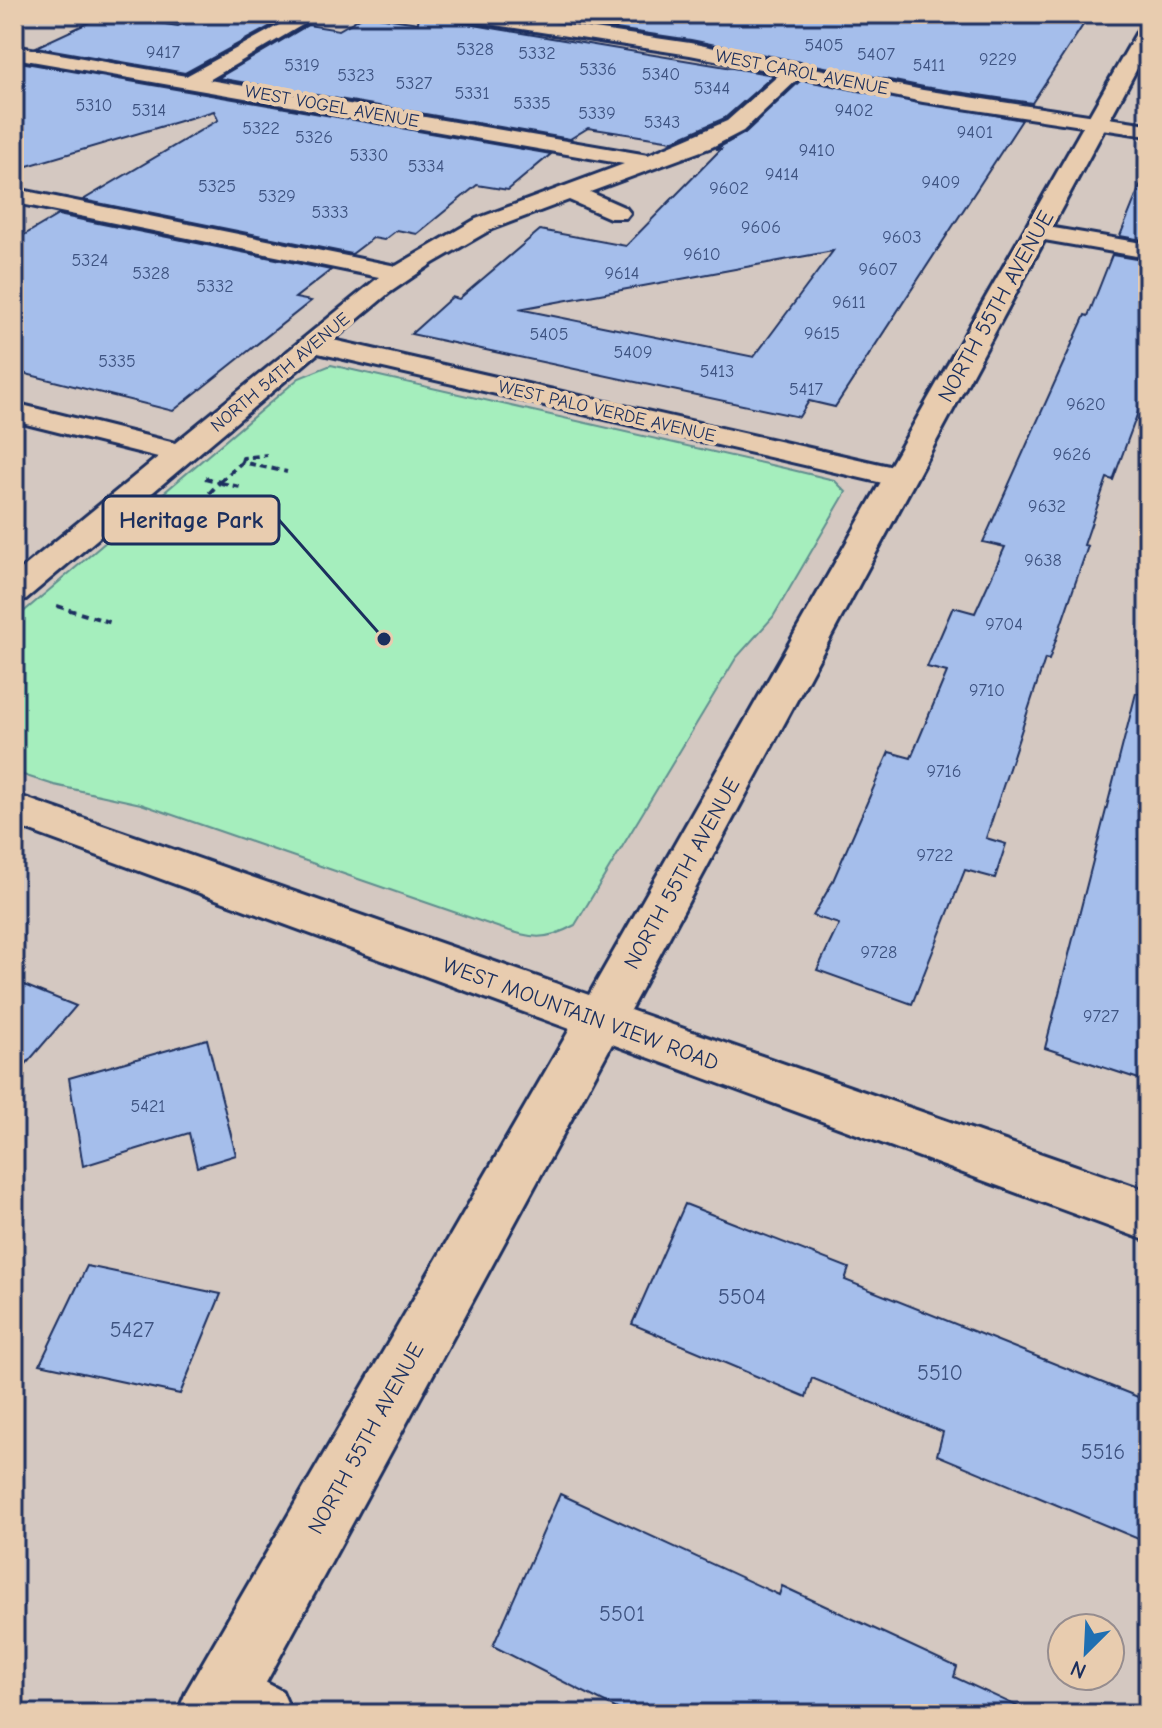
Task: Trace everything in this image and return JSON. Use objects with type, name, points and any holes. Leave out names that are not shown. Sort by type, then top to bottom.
[{"type":"street","points":[[190,82],[312,14]]},
{"type":"street","name":"WEST CAROL AVENUE","points":[[456,14],[647,42],[923,96],[1148,130]]},
{"type":"street","name":"NORTH 55TH AVENUE","points":[[231,1707],[600,1020],[1095,122],[1147,34]]},
{"type":"street","name":"WEST VOGEL AVENUE","points":[[14,52],[650,162]]},
{"type":"street","name":"NORTH 54TH AVENUE","points":[[14,592],[400,274],[484,224],[650,162],[735,126],[796,70]]},
{"type":"street","points":[[570,192],[618,213]]},
{"type":"street","points":[[26,198],[400,274]]},
{"type":"street","points":[[1036,232],[1148,251]]},
{"type":"street","name":"WEST PALO VERDE AVENUE","points":[[313,344],[900,478]]},
{"type":"street","points":[[14,412],[182,454]]},
{"type":"street","name":"WEST MOUNTAIN VIEW ROAD","points":[[14,809],[1148,1216]]},
{"type":"path","points":[[240,487],[220,482],[243,458],[267,455]]},
{"type":"path","points":[[242,462],[287,472]]},
{"type":"path","points":[[56,606],[112,623]]},
{"type":"green space","points":[[331,365],[834,480],[846,492],[773,617],[736,658],[575,925],[555,934],[538,937],[511,931],[141,804],[54,785],[14,772],[14,620],[299,378]]},
{"type":"building","points":[[202,14],[235,14],[280,21],[185,73],[36,47],[105,15],[178,26]]},
{"type":"building","points":[[419,14],[444,14],[456,22],[774,75],[725,118],[672,141],[588,128],[570,139],[218,78],[308,25],[339,30],[365,15],[418,23]]},
{"type":"building","points":[[514,14],[1046,14],[1087,19],[1032,103],[924,87],[691,40]]},
{"type":"building","points":[[14,61],[551,154],[508,190],[477,185],[417,234],[397,230],[384,240],[373,238],[352,254],[83,200],[218,120],[214,111],[14,170]]},
{"type":"building","points":[[801,80],[1022,120],[835,407],[809,401],[799,417],[411,334],[452,297],[459,299],[540,230],[626,246],[721,149],[716,149],[745,133]],"holes":[[[833,251],[754,357],[519,309]]]},
{"type":"building","points":[[1146,171],[1148,241],[1120,236]]},
{"type":"building","points":[[58,215],[331,270],[295,298],[311,301],[173,411],[14,371],[14,241]]},
{"type":"building","points":[[1112,255],[1148,261],[1148,385],[1113,480],[1107,478],[1084,545],[1088,546],[1049,660],[1045,659],[986,838],[1006,844],[995,878],[965,870],[912,1004],[817,970],[839,924],[813,916],[832,883],[889,752],[911,758],[947,672],[927,667],[953,607],[975,613],[1005,547],[983,542],[1085,315],[1088,316]]},
{"type":"building","points":[[1136,693],[1148,694],[1148,1082],[1045,1048]]},
{"type":"building","points":[[14,981],[76,1006],[14,1078]]},
{"type":"building","points":[[207,1039],[236,1155],[197,1167],[189,1133],[83,1166],[69,1078]]},
{"type":"building","points":[[685,1204],[849,1268],[845,1280],[1148,1401],[1148,1543],[937,1455],[943,1432],[812,1378],[806,1397],[632,1324]]},
{"type":"building","points":[[87,1266],[221,1294],[180,1394],[40,1364]]},
{"type":"building","points":[[560,1494],[779,1595],[782,1586],[957,1667],[954,1677],[1034,1714],[627,1714],[493,1646]]},
{"type":"place","name":"Heritage Park","points":[[384,639]]}]
